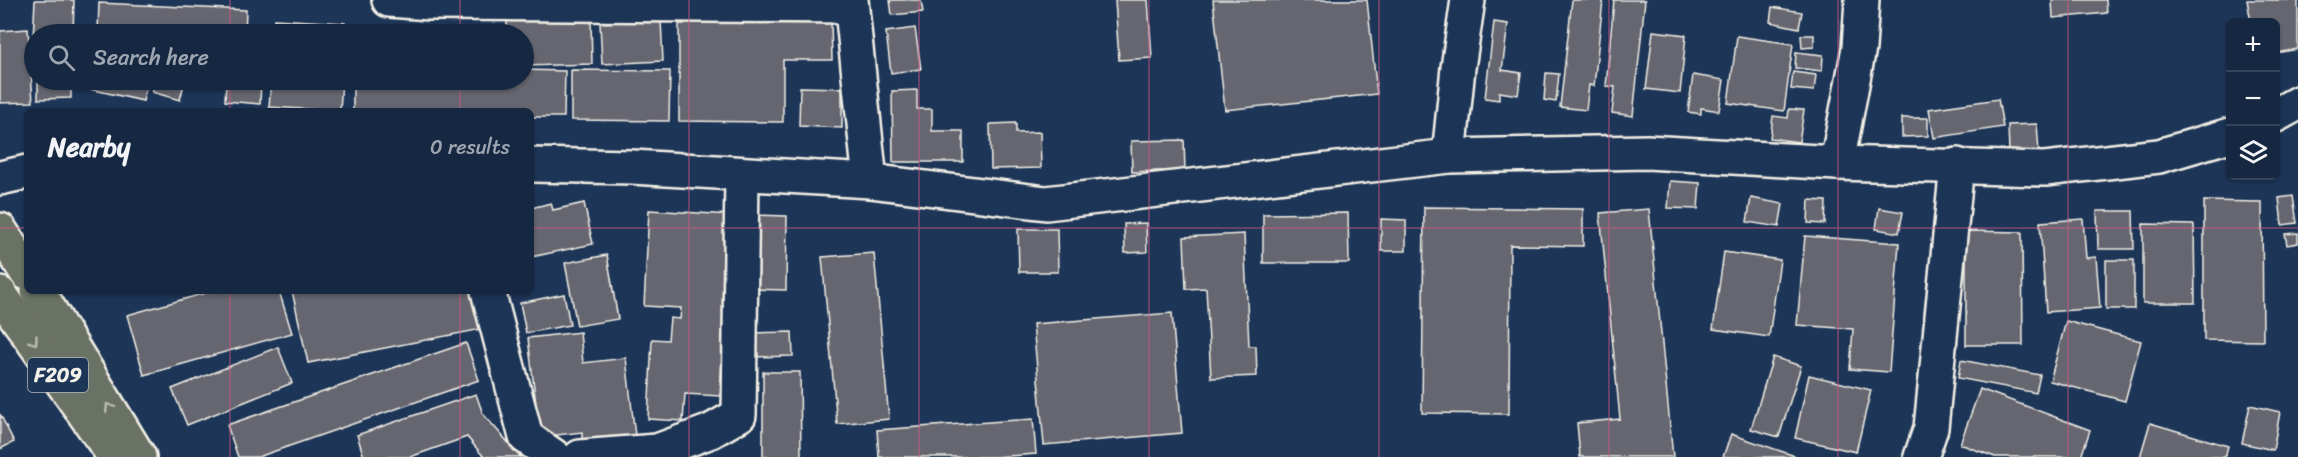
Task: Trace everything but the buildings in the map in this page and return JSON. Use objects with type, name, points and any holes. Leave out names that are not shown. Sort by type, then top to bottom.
[{"type":"main road","points":[[0,230],[24,268]]},
{"type":"main road","name":"F209","points":[[0,294],[115,457]]},
{"type":"main road","name":"F209","points":[[40,294],[139,457]]},
{"type":"street","points":[[388,0],[851,3],[870,181]]},
{"type":"street","points":[[1449,156],[1468,0]]},
{"type":"street","points":[[1837,163],[1859,48],[1862,0]]},
{"type":"street","points":[[2280,113],[2298,104]]},
{"type":"street","points":[[534,165],[632,167],[870,181],[1046,203],[1449,156],[1647,152],[1837,163],[2044,169],[2159,156],[2226,136]]},
{"type":"street","points":[[1921,457],[1931,428],[1957,165]]},
{"type":"street","points":[[0,178],[24,173]]},
{"type":"street","points":[[580,457],[657,452],[711,431],[739,415],[742,174]]},
{"type":"street","points":[[489,294],[526,437],[555,457]]}]
